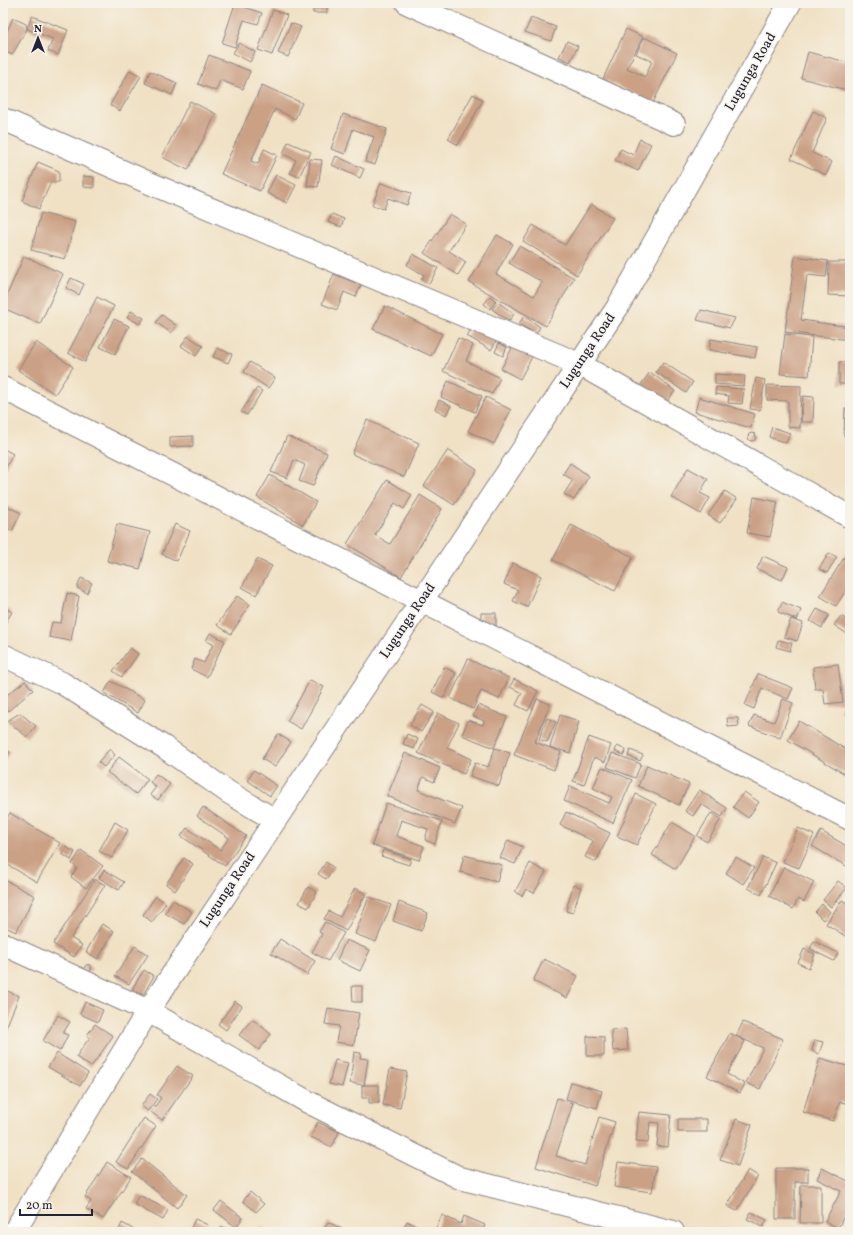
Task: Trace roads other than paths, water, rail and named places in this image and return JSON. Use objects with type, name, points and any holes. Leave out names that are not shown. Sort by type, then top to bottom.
[{"type":"street","points":[[407,3],[674,124]]},
{"type":"street","name":"Lugunga Road","points":[[14,1232],[148,1011],[617,308],[790,3]]},
{"type":"street","points":[[3,119],[154,185],[579,364],[850,517]]},
{"type":"street","points":[[3,388],[850,819]]},
{"type":"street","points":[[3,655],[62,683],[164,746],[228,792],[275,820]]},
{"type":"street","points":[[3,944],[148,1011],[308,1102],[460,1178],[673,1232]]}]
